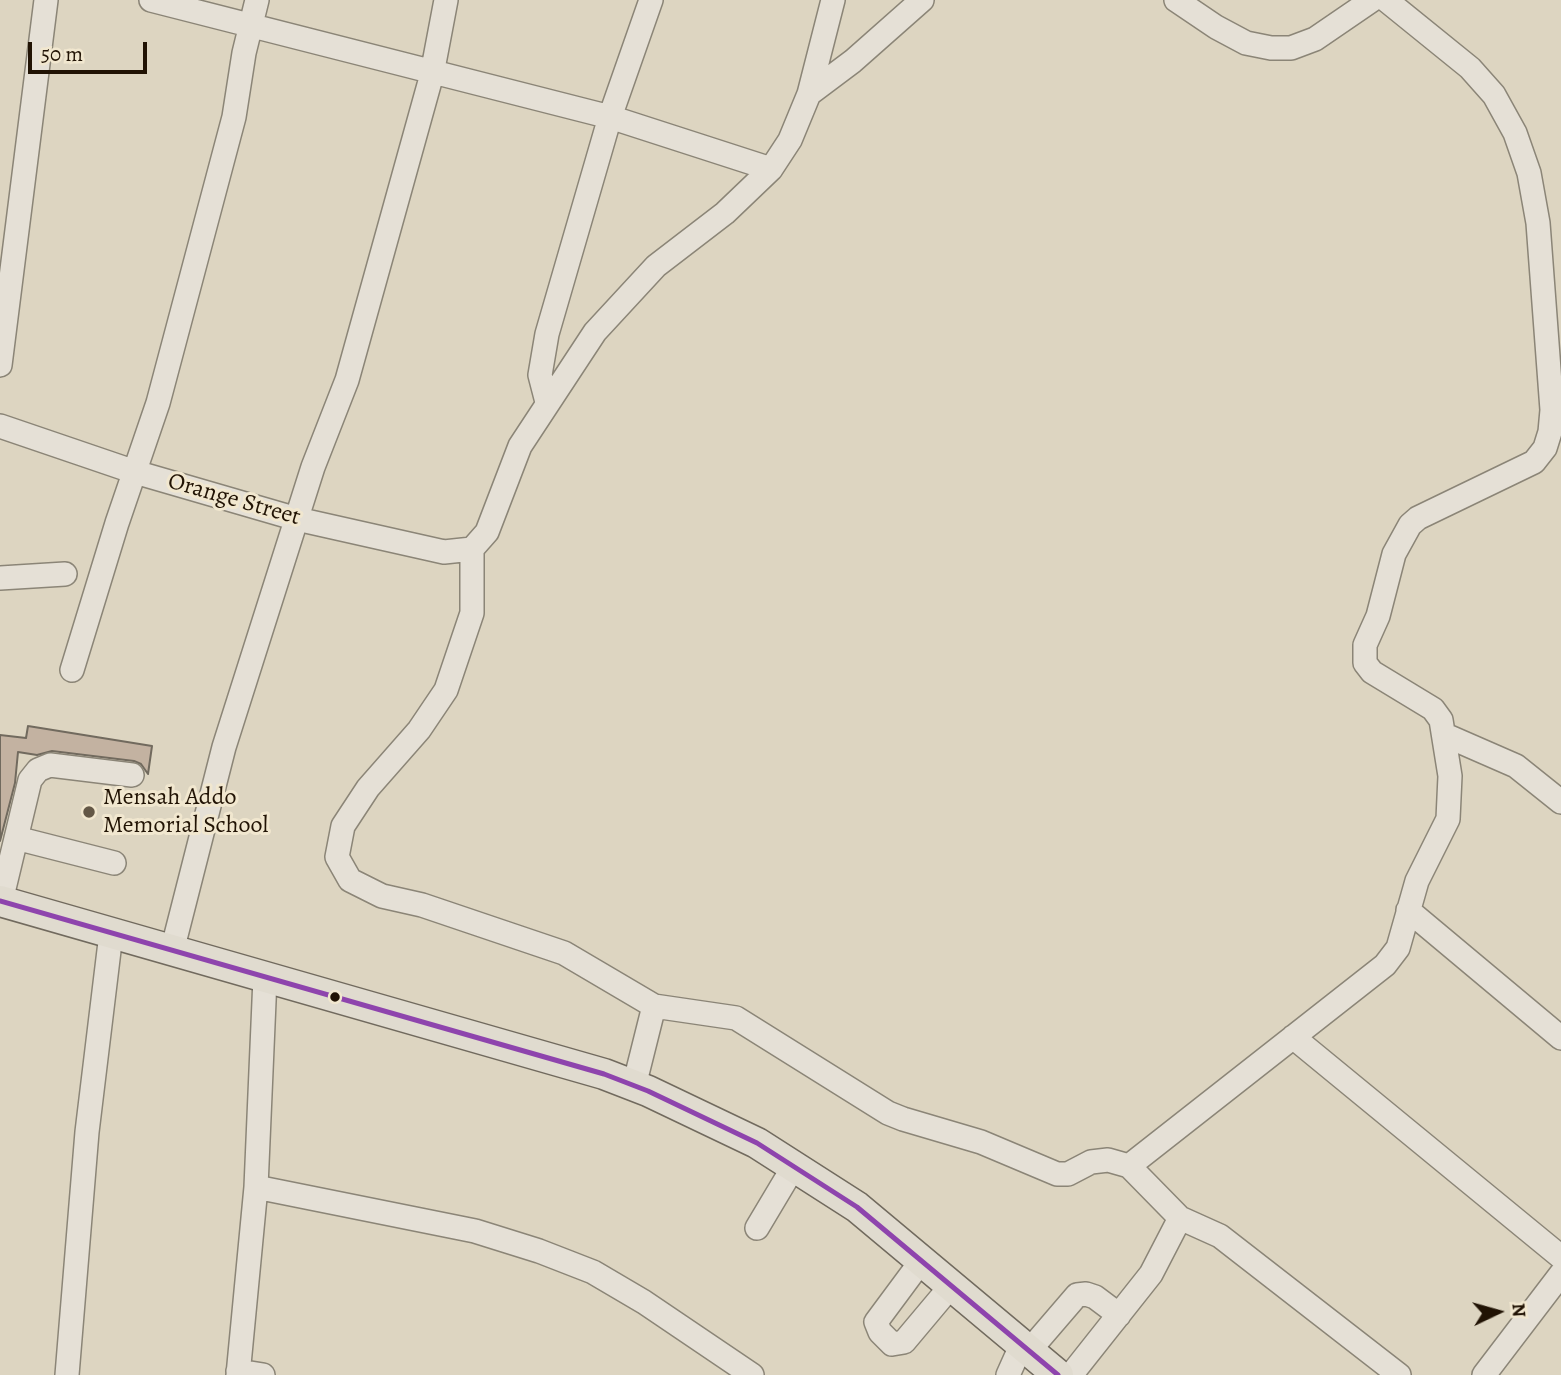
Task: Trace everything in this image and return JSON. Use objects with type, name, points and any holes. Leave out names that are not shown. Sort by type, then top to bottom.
[{"type":"main road","points":[[1,901],[604,1074],[634,1086],[757,1143],[857,1207],[914,1271],[1016,1364],[1060,1375]]},
{"type":"street","points":[[0,365],[46,0]]},
{"type":"street","points":[[151,0],[432,74],[610,117],[772,169]]},
{"type":"street","points":[[72,670],[158,403],[231,130],[257,0]]},
{"type":"street","points":[[172,951],[224,747],[313,467],[347,380],[432,74],[446,0]]},
{"type":"street","points":[[547,402],[542,388],[541,361],[610,117],[651,0]]},
{"type":"street","points":[[833,0],[808,94],[790,140],[772,169],[725,212],[656,266],[594,332],[547,402],[508,471],[487,532],[472,549],[472,613],[469,631],[446,690],[419,730],[368,788],[343,825],[337,856],[350,880],[382,896],[422,905],[553,948],[586,964],[654,1006],[736,1018],[888,1113],[981,1142],[1057,1174],[1068,1174],[1091,1162],[1108,1160],[1129,1167],[1180,1218],[1220,1236],[1399,1375]]},
{"type":"street","points":[[808,94],[853,61],[922,0]]},
{"type":"street","points":[[1176,0],[1246,43],[1271,48],[1291,48],[1315,39],[1372,0]]},
{"type":"street","points":[[1129,1167],[1392,957],[1402,937],[1417,881],[1448,819],[1450,776],[1441,720],[1433,709],[1368,668],[1365,645],[1378,616],[1394,554],[1410,525],[1418,517],[1528,466],[1545,448],[1552,410],[1540,246],[1529,173],[1515,134],[1494,95],[1470,68],[1386,0]]},
{"type":"street","name":"Orange Street","points":[[0,426],[135,472],[297,519],[425,549],[459,553],[472,549]]},
{"type":"street","points":[[0,578],[65,574]]},
{"type":"street","points":[[1445,735],[1516,766],[1561,802]]},
{"type":"street","points":[[1,901],[30,780],[38,770],[50,765],[132,775]]},
{"type":"street","points":[[16,838],[114,863]]},
{"type":"street","points":[[1408,910],[1561,1038]]},
{"type":"street","points":[[66,1375],[87,1132],[111,934]]},
{"type":"street","points":[[262,1375],[238,1373],[256,1187],[265,978]]},
{"type":"street","points":[[634,1086],[654,1006]]},
{"type":"street","points":[[1293,1037],[1561,1257]]},
{"type":"street","points":[[757,1228],[794,1166]]},
{"type":"street","points":[[256,1187],[475,1231],[539,1251],[593,1272],[752,1375]]},
{"type":"street","points":[[1060,1375],[1119,1315],[1151,1274],[1180,1218]]},
{"type":"street","points":[[914,1271],[876,1322],[880,1332],[892,1344],[904,1342],[942,1296]]},
{"type":"street","points":[[1484,1375],[1561,1274]]},
{"type":"street","points":[[1016,1364],[1077,1295],[1095,1297],[1119,1315]]},
{"type":"building","points":[[28,726],[152,746],[148,774],[141,764],[134,761],[52,751],[37,755],[18,752],[15,783],[0,841],[0,735],[26,738]]},
{"type":"transit line","points":[[0,901],[604,1074],[648,1091],[757,1143],[857,1207],[1058,1375]]},
{"type":"place","name":"Mensah Addo Memorial School","points":[[89,812]]}]
